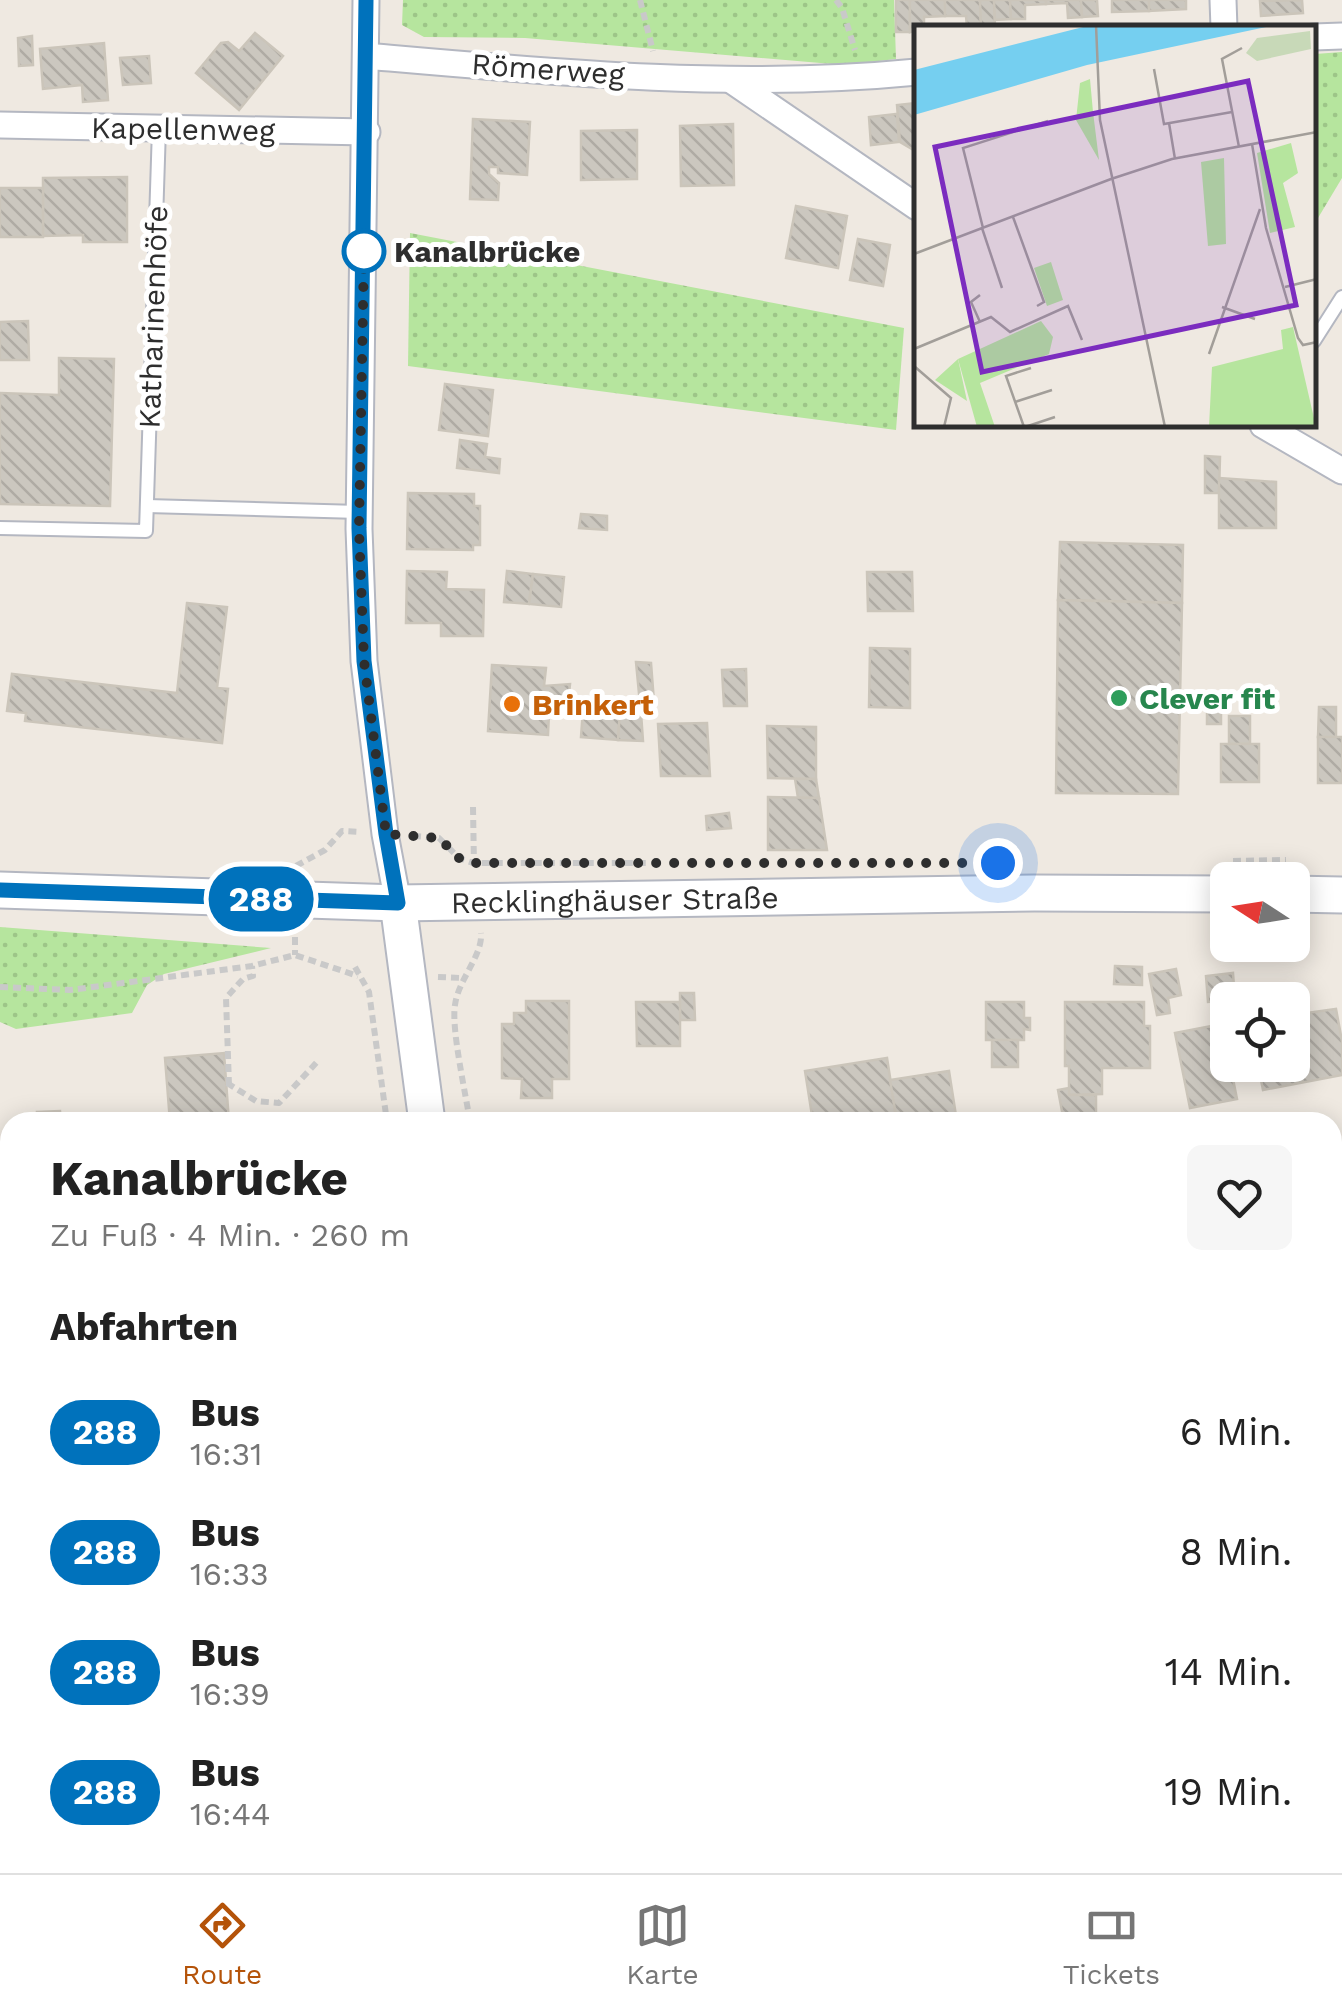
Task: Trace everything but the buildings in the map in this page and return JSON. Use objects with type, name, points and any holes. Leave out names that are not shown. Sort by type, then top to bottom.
[{"type":"main road","name":"Recklinghäuser Straße","points":[[0,890],[398,903],[1034,893],[1210,879]]},
{"type":"main road","points":[[1310,894],[1342,895]]},
{"type":"main road","points":[[398,903],[426,1112]]},
{"type":"street","points":[[366,0],[359,512],[364,661],[398,903]]},
{"type":"street","points":[[1222,0],[1224,25]]},
{"type":"street","points":[[1317,37],[1342,36]]},
{"type":"street","name":"Römerweg","points":[[366,56],[730,80],[914,72]]},
{"type":"street","points":[[730,80],[914,204]]},
{"type":"street","name":"Kapellenweg","points":[[0,125],[366,132]]},
{"type":"street","points":[[1268,428],[1342,471]]},
{"type":"lane","name":"Katharinenhöfe","points":[[147,506],[159,128]]},
{"type":"lane","points":[[1317,335],[1342,297]]},
{"type":"lane","points":[[0,528],[146,531],[147,506],[359,512]]},
{"type":"path","points":[[640,0],[659,76]]},
{"type":"path","points":[[836,0],[864,77]]},
{"type":"path","points":[[473,863],[474,807]]},
{"type":"path","points":[[296,900],[295,866],[325,850],[342,831],[439,838],[459,858],[473,863],[648,863]]},
{"type":"path","points":[[1295,862],[1304,860]]},
{"type":"path","points":[[295,937],[296,955]]},
{"type":"path","points":[[469,1112],[454,1008],[462,978],[482,944]]},
{"type":"path","points":[[0,986],[70,990],[252,966],[296,955],[357,972],[369,992],[386,1112]]},
{"type":"path","points":[[252,966],[253,976],[243,979],[226,998],[228,1084],[256,1101],[280,1103],[317,1062]]},
{"type":"green space","points":[[403,0],[894,0],[896,59],[844,65],[525,38],[424,37],[402,25]]},
{"type":"green space","points":[[1342,52],[1342,178],[1317,220],[1317,54]]},
{"type":"green space","points":[[410,233],[904,328],[896,430],[408,366]]},
{"type":"green space","points":[[0,927],[271,948],[164,974],[147,985],[132,1013],[16,1029],[0,1022]]},
{"type":"bus line","name":"288","points":[[0,890],[398,903],[364,661],[359,528],[366,0]]},
{"type":"place","name":"Kanalbrücke","points":[[364,251]]},
{"type":"place","name":"Clever fit","points":[[1119,698]]},
{"type":"place","name":"Brinkert","points":[[512,704]]},
{"type":"route","points":[[364,251],[359,528],[364,661],[386,834],[439,838],[448,850],[473,863],[998,863]]}]
